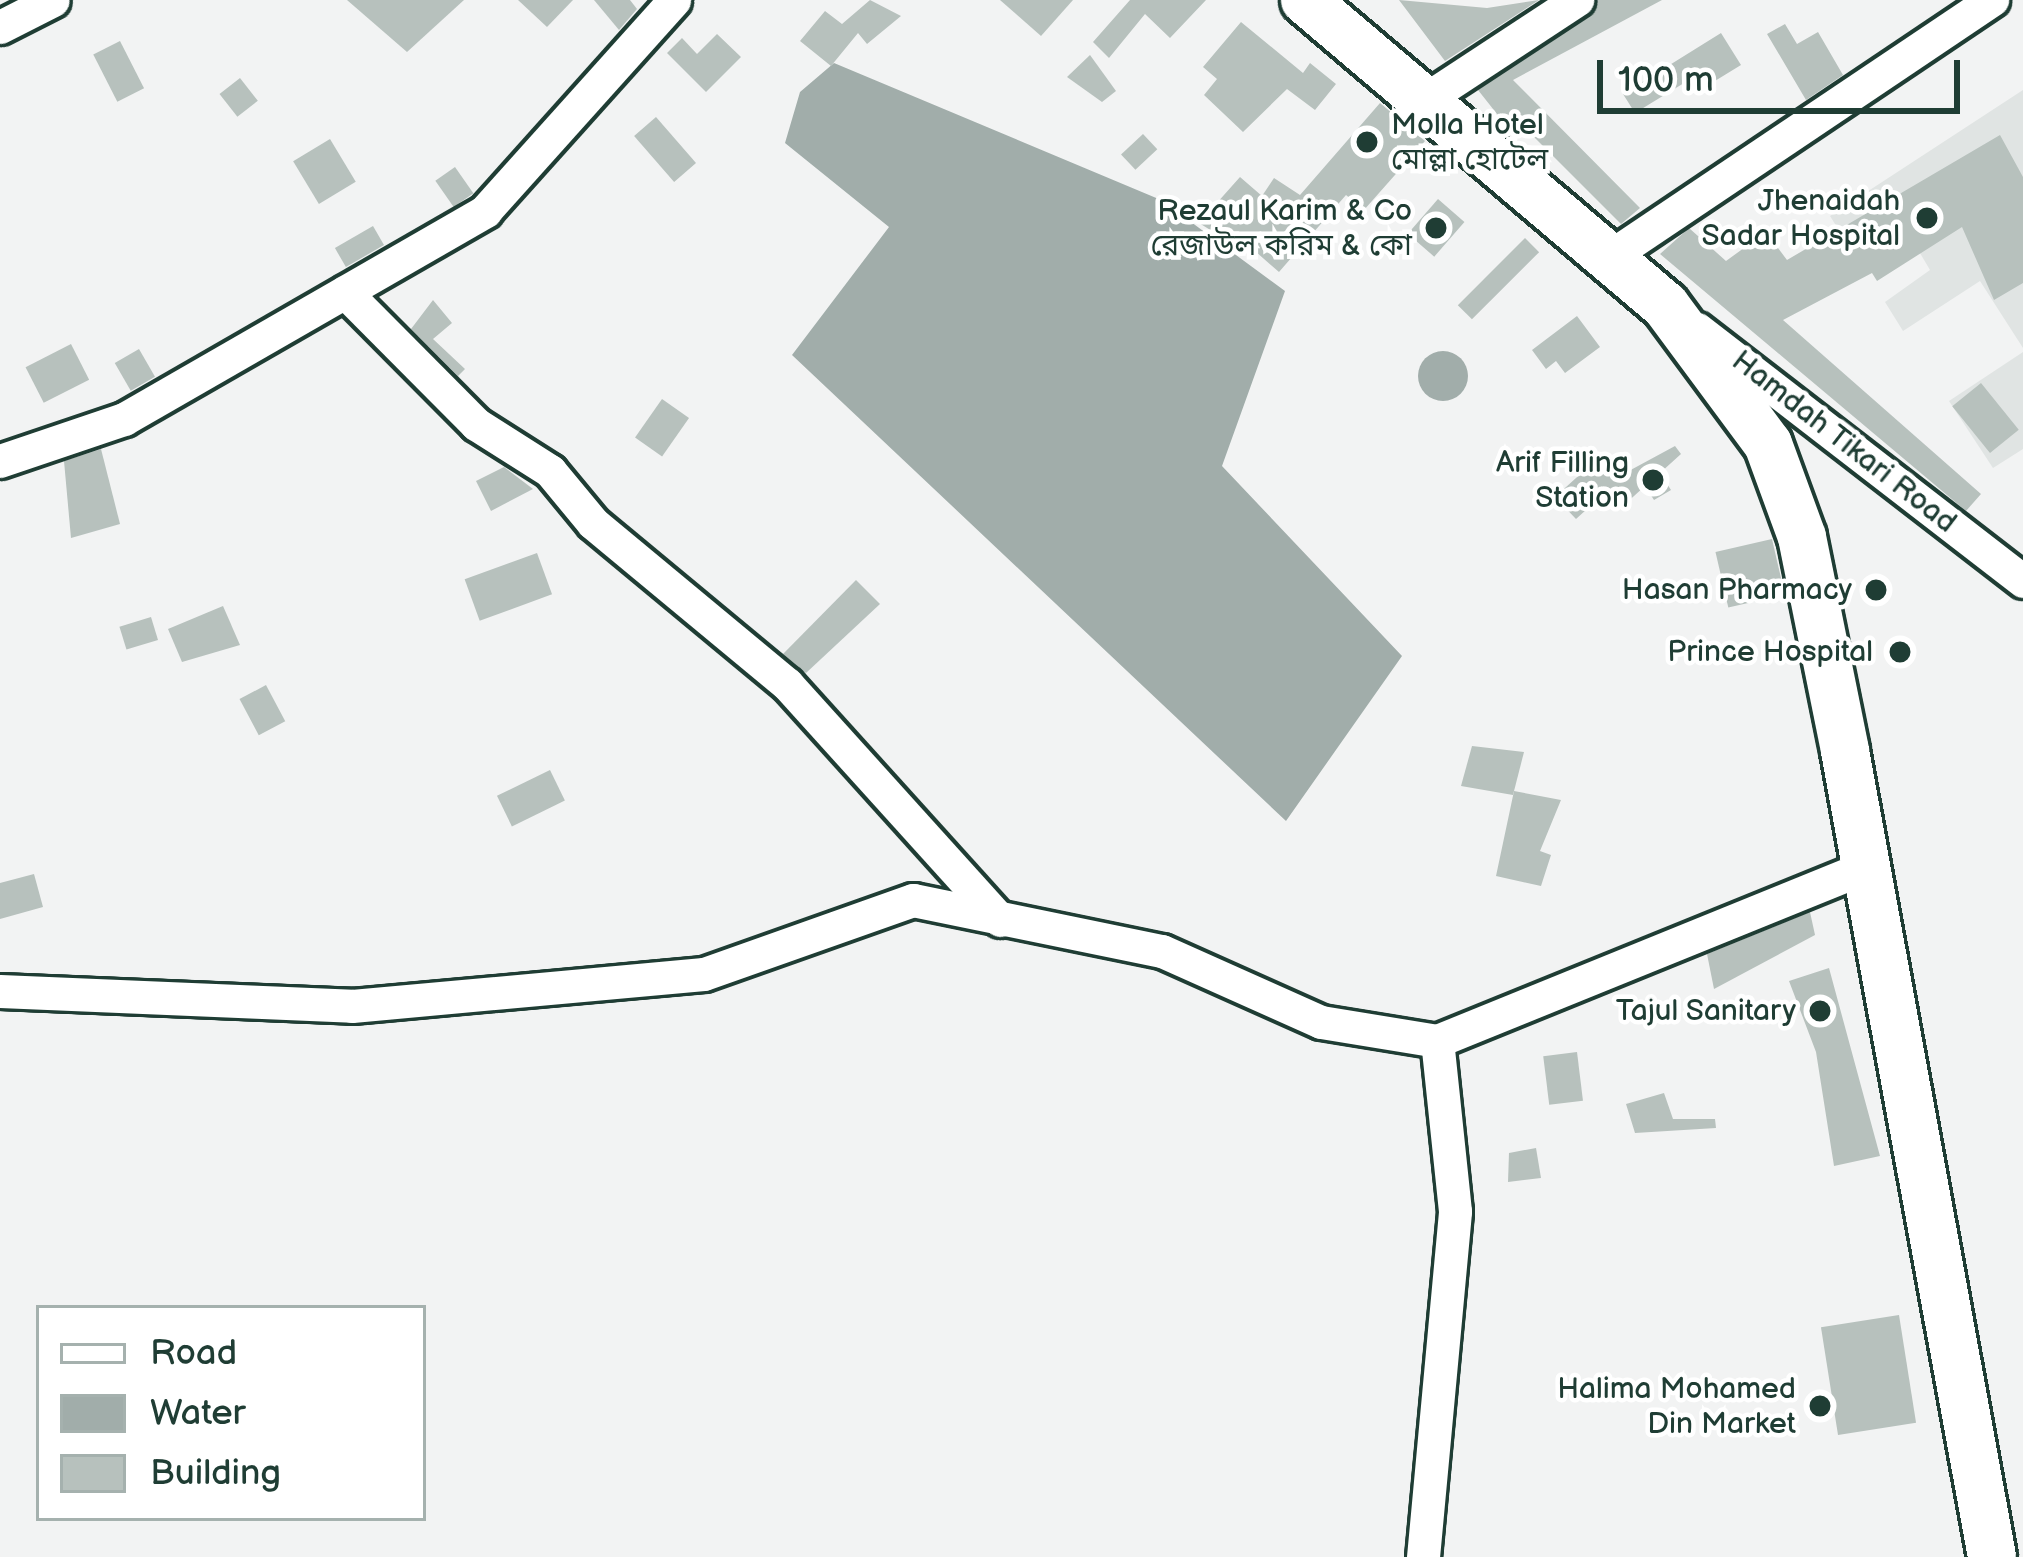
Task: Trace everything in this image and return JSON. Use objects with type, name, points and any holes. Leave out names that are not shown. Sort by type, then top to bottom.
[{"type":"highway","points":[[1305,0],[1665,304],[1768,444],[1795,518],[1866,868],[1992,1557]]},
{"type":"street","points":[[0,27],[52,0]]},
{"type":"street","points":[[0,461],[124,418],[484,211],[674,0]]},
{"type":"street","points":[[1426,99],[1576,0]]},
{"type":"street","points":[[1612,255],[1992,0]]},
{"type":"street","points":[[345,292],[476,424],[550,471],[593,523],[787,684],[1000,920]]},
{"type":"street","name":"Hamdah Tikari Road","points":[[1665,304],[2023,580]]},
{"type":"street","points":[[0,991],[352,1006],[704,974],[913,900],[1162,951],[1321,1022],[1438,1042],[1866,868]]},
{"type":"street","points":[[1423,1557],[1455,1211],[1438,1042]]},
{"type":"shaded area","name":"Jhenaidah Sadar Hospital","points":[[2023,90],[2023,348],[1980,281],[1903,331],[1885,302],[1930,270],[1901,221],[1852,251],[1830,216]]},
{"type":"shaded area","points":[[2023,352],[2023,449],[1993,468],[1949,401]]},
{"type":"water","points":[[834,63],[1161,200],[1285,291],[1222,466],[1402,656],[1286,821],[792,355],[889,227],[785,143],[800,92]]},
{"type":"water","points":[[1443,351],[1461,358],[1468,376],[1461,394],[1443,401],[1425,394],[1418,376],[1425,358]]},
{"type":"building","points":[[347,0],[464,0],[407,52]]},
{"type":"building","points":[[518,0],[573,0],[547,27]]},
{"type":"building","points":[[594,0],[630,0],[637,9],[619,30]]},
{"type":"building","points":[[870,0],[901,16],[867,44],[858,33],[831,66],[800,41],[825,11],[842,24]]},
{"type":"building","points":[[1000,0],[1073,0],[1041,36]]},
{"type":"building","points":[[1130,0],[1206,0],[1170,38],[1145,14],[1109,58],[1093,42]]},
{"type":"building","points":[[1399,0],[1487,8],[1539,0],[1445,61]]},
{"type":"building","points":[[1598,0],[1662,0],[1513,80],[1640,208],[1621,224],[1527,130],[1516,138],[1478,90]]},
{"type":"building","points":[[1241,22],[1303,73],[1310,63],[1336,84],[1315,110],[1287,89],[1243,132],[1204,95],[1217,79],[1203,67]]},
{"type":"building","points":[[1785,24],[1797,44],[1818,32],[1843,75],[1806,100],[1767,34]]},
{"type":"building","points":[[1721,33],[1741,65],[1710,84],[1702,72],[1635,113],[1623,94]]},
{"type":"building","points":[[717,34],[741,57],[706,92],[667,53],[682,38],[697,54]]},
{"type":"building","points":[[120,41],[144,88],[117,102],[93,55]]},
{"type":"building","points":[[1090,55],[1116,91],[1102,102],[1067,77]]},
{"type":"building","points":[[240,78],[258,101],[237,117],[220,94]]},
{"type":"building","points":[[1380,103],[1425,141],[1364,210],[1346,195],[1279,272],[1232,231],[1225,239],[1199,223],[1240,177],[1262,196],[1274,178],[1300,195]]},
{"type":"building","points":[[656,117],[696,163],[674,182],[634,136]]},
{"type":"building","points":[[1143,134],[1157,149],[1135,170],[1121,154]]},
{"type":"building","points":[[2000,135],[2023,177],[2023,283],[1994,300],[1962,227],[1877,281],[1872,273],[1783,320],[1981,494],[1966,511],[1660,254],[1689,228],[1726,261],[1766,232],[1787,260]]},
{"type":"building","points":[[330,139],[356,182],[319,204],[293,161]]},
{"type":"building","points":[[455,167],[473,193],[454,207],[435,181]]},
{"type":"building","name":"Rezaul Karim & Co রেজাউল করিম & কো","points":[[1438,199],[1464,222],[1434,257],[1408,234]]},
{"type":"building","points":[[373,226],[384,245],[346,267],[335,248]]},
{"type":"building","points":[[1525,238],[1539,252],[1472,319],[1458,305]]},
{"type":"building","points":[[433,300],[452,323],[433,339],[465,369],[458,376],[411,329]]},
{"type":"building","points":[[1577,316],[1600,347],[1565,373],[1556,361],[1546,369],[1532,350]]},
{"type":"building","points":[[71,344],[89,380],[44,403],[26,367]]},
{"type":"building","points":[[139,349],[155,377],[131,391],[115,363]]},
{"type":"building","points":[[1981,383],[2019,430],[1990,453],[1952,406]]},
{"type":"building","points":[[662,399],[689,418],[662,456],[635,438]]},
{"type":"building","points":[[1675,446],[1681,454],[1660,473],[1671,490],[1654,500],[1645,486],[1623,506],[1608,490],[1576,519],[1555,497],[1597,459],[1614,479]]},
{"type":"building","points":[[101,449],[120,524],[71,538],[64,461]]},
{"type":"building","points":[[504,467],[533,489],[491,511],[476,481]]},
{"type":"building","points":[[1772,539],[1785,595],[1728,608],[1715,552]]},
{"type":"building","points":[[537,553],[552,594],[480,621],[465,579]]},
{"type":"building","points":[[856,580],[880,604],[806,673],[783,654]]},
{"type":"building","points":[[223,606],[240,645],[182,662],[168,629]]},
{"type":"building","points":[[151,617],[158,640],[126,650],[119,627]]},
{"type":"building","points":[[266,685],[285,721],[259,735],[240,699]]},
{"type":"building","points":[[1472,746],[1524,752],[1513,795],[1461,786]]},
{"type":"building","points":[[550,770],[565,801],[512,826],[497,796]]},
{"type":"building","points":[[1514,791],[1561,800],[1540,851],[1551,855],[1541,886],[1496,876]]},
{"type":"building","points":[[34,874],[43,907],[0,919],[0,883]]},
{"type":"building","points":[[1810,912],[1815,935],[1714,989],[1707,954]]},
{"type":"building","points":[[1829,968],[1880,1156],[1834,1166],[1816,1052],[1789,981]]},
{"type":"building","points":[[1577,1052],[1583,1101],[1549,1105],[1543,1056]]},
{"type":"building","points":[[1664,1093],[1673,1119],[1715,1119],[1716,1128],[1635,1133],[1626,1104]]},
{"type":"building","points":[[1536,1148],[1541,1178],[1508,1182],[1509,1153]]},
{"type":"building","points":[[1899,1315],[1916,1423],[1838,1435],[1821,1327]]},
{"type":"place","name":"Molla Hotel মোল্লা হোটেল","points":[[1367,142]]},
{"type":"place","name":"Jhenaidah Sadar Hospital","points":[[1927,218]]},
{"type":"place","name":"Rezaul Karim & Co রেজাউল করিম & কো","points":[[1436,228]]},
{"type":"place","name":"Arif Filling Station","points":[[1653,480]]},
{"type":"place","name":"Hasan Pharmacy","points":[[1876,590]]},
{"type":"place","name":"Prince Hospital","points":[[1900,652]]},
{"type":"place","name":"Tajul Sanitary","points":[[1820,1011]]},
{"type":"place","name":"Halima Mohamed Din Market","points":[[1820,1406]]}]
